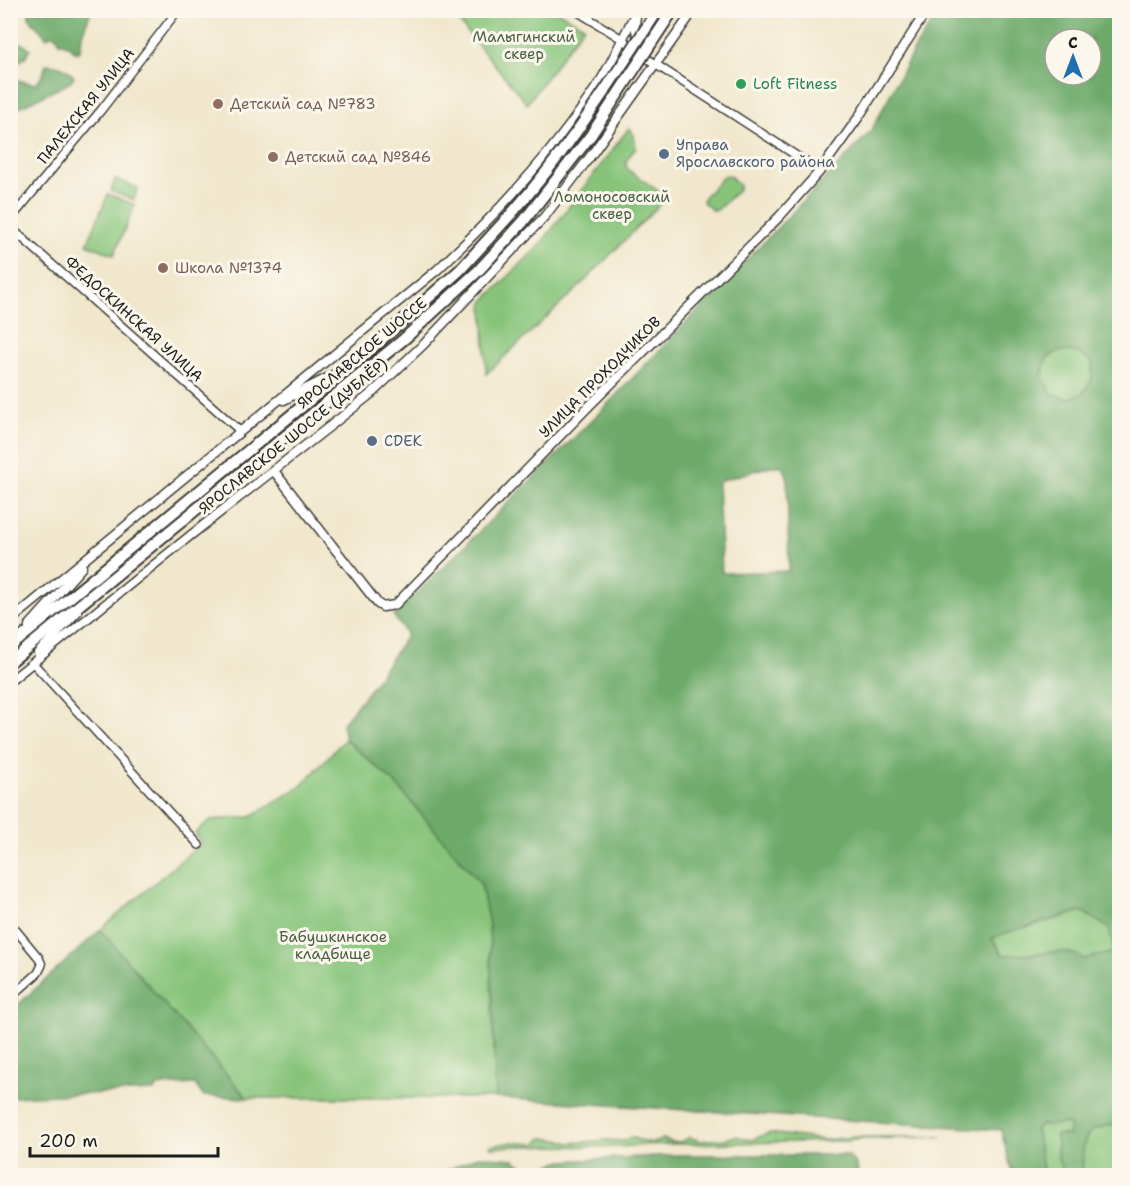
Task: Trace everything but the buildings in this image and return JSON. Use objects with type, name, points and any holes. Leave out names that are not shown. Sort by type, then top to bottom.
[{"type":"main road","name":"ЯРОСЛАВСКОЕ ШОССЕ","points":[[12,645],[357,361],[460,270],[535,187],[580,129],[658,10]]},
{"type":"main road","name":"ЯРОСЛАВСКОЕ ШОССЕ","points":[[10,662],[404,339],[478,271],[523,222],[591,135],[673,10]]},
{"type":"street","name":"ПАЛЕХСКАЯ УЛИЦА","points":[[10,215],[14,214],[74,143],[164,31],[178,10]]},
{"type":"street","points":[[575,10],[820,171]]},
{"type":"street","points":[[10,621],[437,270],[473,236],[504,205],[557,141],[601,79],[637,10]]},
{"type":"street","points":[[637,10],[638,43],[652,61]]},
{"type":"street","name":"ЯРОСЛАВСКОЕ ШОССЕ (ДУБЛЁР)","points":[[14,678],[371,394],[478,289],[545,216],[631,99],[652,61],[694,10]]},
{"type":"street","name":"УЛИЦА ПРОХОДЧИКОВ","points":[[274,471],[378,604],[383,607],[395,605],[820,171],[858,118],[927,10]]},
{"type":"street","points":[[601,79],[619,72],[626,75],[632,86],[631,99]]},
{"type":"street","name":"ФЕДОСКИНСКАЯ УЛИЦА","points":[[10,227],[240,431]]},
{"type":"street","points":[[272,405],[319,383],[357,361]]},
{"type":"street","points":[[12,645],[94,552]]},
{"type":"street","points":[[14,678],[59,633],[89,597]]},
{"type":"street","points":[[33,663],[199,845]]},
{"type":"street","points":[[10,923],[39,958],[42,965],[38,973],[10,998]]},
{"type":"green space","points":[[29,11],[91,11],[82,35],[80,51],[77,53],[68,45],[60,43],[52,34],[47,38],[29,18]]},
{"type":"green space","name":"Малыгинский сквер","points":[[450,11],[557,11],[584,26],[527,104]]},
{"type":"green space","points":[[939,11],[1119,11],[1119,1123],[1094,1130],[1086,1138],[1083,1152],[1083,1176],[1064,1175],[1058,1159],[1056,1135],[1069,1135],[1069,1124],[1040,1125],[1036,1129],[1044,1175],[1013,1176],[1001,1130],[496,1098],[489,925],[481,884],[394,782],[345,739],[342,724],[373,685],[407,635],[394,616],[596,416],[871,131],[912,53]],"holes":[[[1058,351],[1077,352],[1092,362],[1092,379],[1083,393],[1068,399],[1052,394],[1042,376],[1046,359]],[[771,466],[782,466],[787,475],[789,571],[722,573],[718,483]],[[1082,911],[1109,928],[1114,952],[1084,959],[1071,953],[1059,952],[1003,955],[992,938]]]},
{"type":"green space","points":[[11,42],[21,43],[30,49],[25,58],[11,66]]},
{"type":"green space","points":[[46,64],[68,70],[74,77],[68,84],[11,111],[11,66],[17,80],[36,84]]},
{"type":"green space","name":"Ломоносовский сквер","points":[[629,128],[636,147],[626,161],[627,169],[667,197],[577,289],[486,374],[483,302],[540,245]]},
{"type":"green space","points":[[725,175],[730,176],[739,185],[739,189],[717,210],[712,210],[703,202],[704,197]]},
{"type":"green space","points":[[115,179],[138,188],[134,200],[111,191]]},
{"type":"green space","points":[[108,194],[135,205],[114,255],[87,244]]},
{"type":"green space","points":[[1058,351],[1077,352],[1092,361],[1092,379],[1083,393],[1068,399],[1052,394],[1042,376],[1046,359]]},
{"type":"green space","name":"Бабушкинское кладбище","points":[[345,739],[394,782],[481,884],[489,925],[496,1098],[247,1098],[100,930],[201,843],[195,833],[210,820],[250,817],[300,787]]},
{"type":"green space","points":[[1082,911],[1110,928],[1115,952],[1084,959],[1071,953],[1059,952],[1003,955],[991,937],[1013,929],[1033,926]]},
{"type":"green space","points":[[100,930],[247,1098],[203,1096],[195,1084],[159,1086],[154,1091],[11,1097],[11,1011]]},
{"type":"green space","points":[[1119,1123],[1119,1175],[1083,1176],[1084,1144],[1089,1133]]},
{"type":"green space","points":[[1070,1124],[1069,1135],[1056,1135],[1058,1159],[1064,1175],[1044,1175],[1036,1129],[1040,1125]]},
{"type":"green space","points":[[769,1133],[825,1140],[852,1137],[943,1137],[623,1147],[517,1146],[493,1148],[490,1146],[512,1142],[535,1144],[543,1138],[571,1143],[624,1141],[630,1137],[650,1142],[663,1139],[680,1142],[689,1137],[701,1141],[723,1140],[735,1136],[751,1140]]},
{"type":"green space","points":[[677,1155],[848,1155],[857,1165],[858,1175],[443,1175],[447,1170],[478,1156],[513,1159],[529,1171],[562,1161]]},
{"type":"place","name":"Loft Fitness","points":[[741,84]]},
{"type":"place","name":"Детский сад №783","points":[[218,104]]},
{"type":"place","name":"Управа Ярославского района","points":[[664,154]]},
{"type":"place","name":"Детский сад №846","points":[[273,157]]},
{"type":"place","name":"Школа №1374","points":[[163,268]]},
{"type":"place","name":"CDEK","points":[[372,441]]}]
